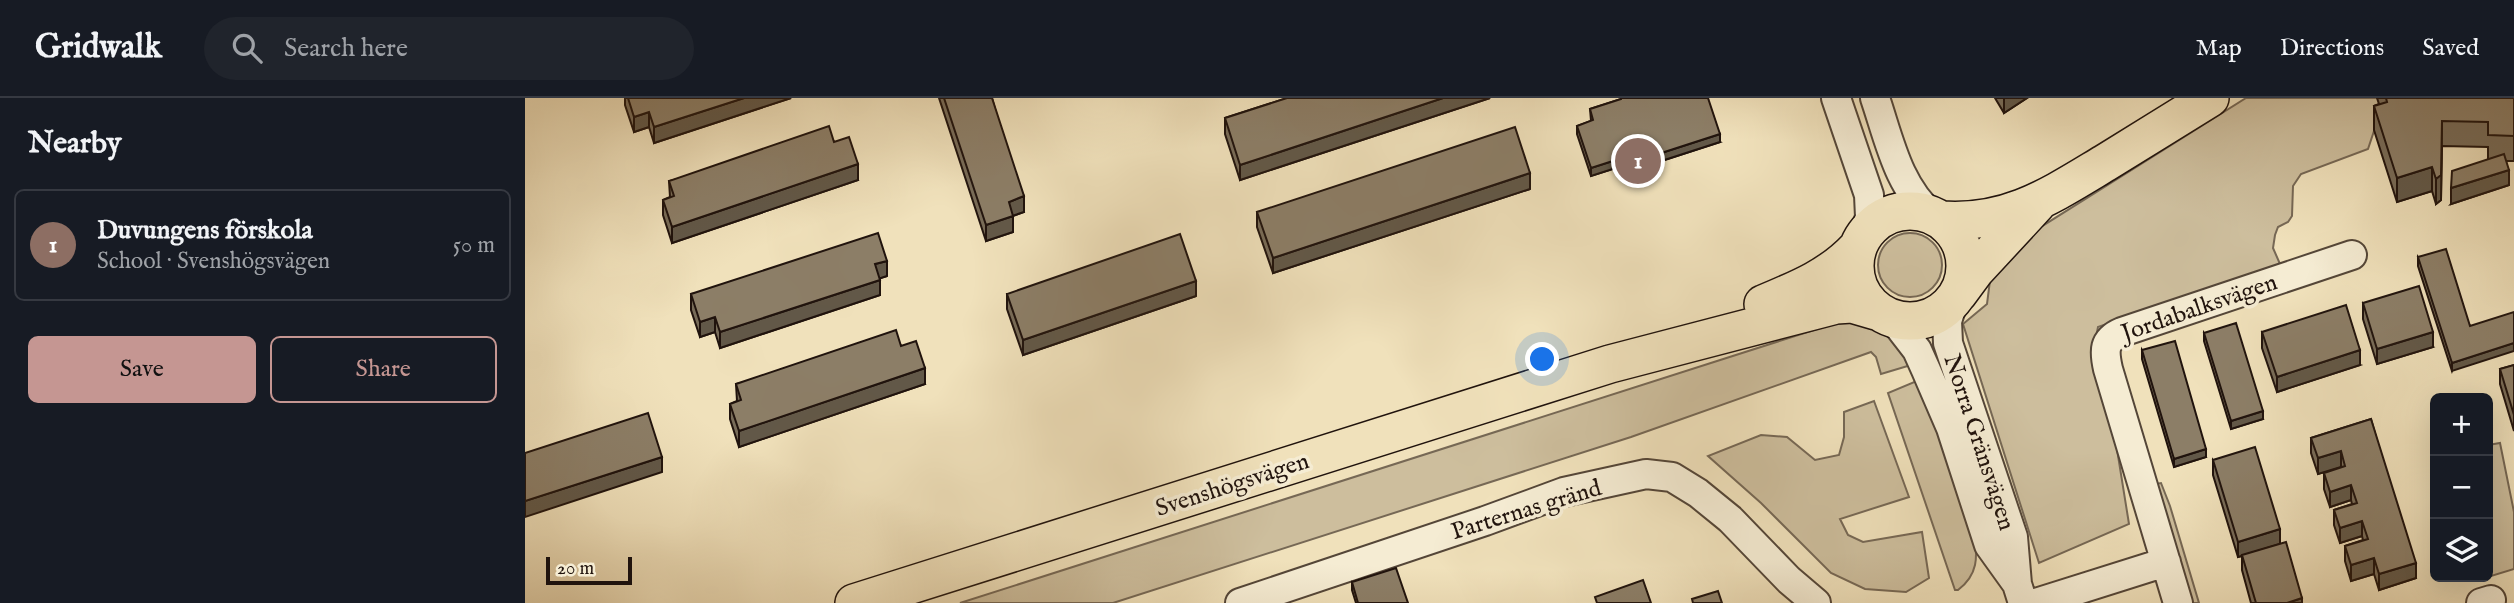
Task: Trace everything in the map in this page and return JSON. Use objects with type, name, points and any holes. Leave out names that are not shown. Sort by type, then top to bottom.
[{"type":"main road","name":"Svenshögsvägen","points":[[1611,364],[1806,286],[1832,271],[1879,219],[1897,212],[1909,210],[1966,222],[1989,219],[2038,202],[2210,98]]},
{"type":"main road","name":"Svenshögsvägen","points":[[853,603],[1611,364],[1836,305],[1852,304],[1912,322],[1928,318],[1945,309],[1975,271],[2038,202]]},
{"type":"main road","points":[[1937,218],[1954,233],[1963,250],[1965,268],[1956,297]]},
{"type":"main road","points":[[1861,240],[1854,260],[1856,282],[1865,299],[1885,315]]},
{"type":"street","points":[[1836,98],[1868,195],[1870,217],[1861,240]]},
{"type":"street","points":[[1875,98],[1906,184],[1919,204],[1937,218]]},
{"type":"street","name":"Jordabalksvägen","points":[[2178,603],[2108,369],[2104,351],[2107,343],[2112,336],[2122,332],[2352,255]]},
{"type":"street","name":"Norra Gränsvägen","points":[[1956,297],[1947,321],[1948,343],[2013,537],[2025,597]]},
{"type":"street","name":"Norra Gränsvägen","points":[[1885,315],[1917,350],[1941,404],[1989,545],[2025,597]]},
{"type":"street","name":"Parternas gränd","points":[[1240,603],[1564,492],[1646,474],[1672,477],[1698,493],[1730,519],[1789,580],[1816,603]]},
{"type":"street","points":[[2025,597],[2166,562]]},
{"type":"shaded area","points":[[2246,98],[2378,98],[2387,126],[2374,131],[2368,149],[2301,174],[2293,186],[2292,216],[2288,222],[2278,227],[2275,235],[2273,248],[2280,264],[2098,327],[2092,358],[2116,443],[2129,524],[2039,563],[1963,324],[1987,304],[1993,257]]},
{"type":"shaded area","points":[[1910,233],[1928,239],[1936,247],[1942,265],[1936,283],[1928,291],[1910,297],[1892,291],[1884,283],[1878,265],[1884,247],[1892,239]]},
{"type":"shaded area","points":[[1835,318],[1875,326],[1883,332],[1910,338],[1911,365],[1881,374],[1876,357],[1871,352],[1631,437],[1113,603],[960,603],[1836,323]]},
{"type":"shaded area","points":[[1919,380],[1974,534],[1976,550],[1973,572],[1958,590],[1955,590],[1888,393]]},
{"type":"shaded area","points":[[1874,401],[1909,497],[1840,519],[1848,535],[1863,542],[1922,532],[1929,578],[1906,592],[1865,589],[1831,573],[1761,503],[1708,456],[1761,435],[1787,437],[1815,460],[1839,455],[1844,437],[1844,412]]},
{"type":"shaded area","points":[[2500,443],[2514,512],[2514,569],[2493,575],[2493,456],[2493,444]]},
{"type":"shaded area","points":[[2161,483],[2199,603],[2192,603],[2155,484]]},
{"type":"building","points":[[628,98],[744,98],[654,127],[649,112],[634,117]]},
{"type":"building","points":[[944,98],[992,98],[1024,196],[1009,202],[1013,216],[986,225]]},
{"type":"building","points":[[1287,98],[1443,98],[1240,165],[1225,118]]},
{"type":"building","points":[[1621,98],[1708,98],[1720,134],[1649,157],[1647,150],[1591,168],[1577,126],[1593,120],[1590,109]]},
{"type":"building","points":[[2386,98],[2514,98],[2514,136],[2488,135],[2488,122],[2442,121],[2441,175],[2436,179],[2432,167],[2397,178],[2374,106],[2387,102]]},
{"type":"building","points":[[829,126],[834,142],[849,137],[858,164],[672,227],[663,200],[674,196],[669,181]]},
{"type":"building","points":[[1515,127],[1530,173],[1273,258],[1257,212]]},
{"type":"building","points":[[2504,154],[2509,170],[2451,188],[2452,171]]},
{"type":"building","points":[[878,233],[887,261],[875,264],[880,280],[720,332],[715,317],[700,322],[691,294]]},
{"type":"building","points":[[1180,234],[1196,281],[1023,340],[1007,294]]},
{"type":"building","points":[[2446,249],[2470,326],[2514,312],[2514,343],[2452,363],[2418,257]]},
{"type":"building","points":[[2419,286],[2433,332],[2377,349],[2363,303]]},
{"type":"building","points":[[2346,305],[2360,350],[2277,377],[2262,332]]},
{"type":"building","points":[[2236,323],[2263,411],[2231,421],[2204,333]]},
{"type":"building","points":[[896,330],[901,346],[916,341],[925,368],[739,431],[730,404],[741,400],[736,384]]},
{"type":"building","points":[[2175,341],[2206,449],[2174,459],[2142,350]]},
{"type":"building","points":[[2514,365],[2514,415],[2500,369]]},
{"type":"building","points":[[648,413],[662,457],[525,501],[525,453]]},
{"type":"building","points":[[2371,419],[2416,563],[2379,574],[2374,558],[2351,565],[2345,546],[2368,539],[2362,521],[2340,528],[2334,510],[2357,503],[2351,485],[2330,492],[2324,473],[2345,466],[2341,451],[2318,458],[2311,438]]},
{"type":"building","points":[[2255,447],[2280,529],[2238,542],[2213,460]]},
{"type":"building","points":[[2286,542],[2302,598],[2287,603],[2256,603],[2242,555]]},
{"type":"building","points":[[1396,568],[1408,603],[1358,603],[1352,582]]},
{"type":"building","points":[[1643,580],[1651,603],[1597,603],[1595,597]]},
{"type":"building","points":[[1718,591],[1722,603],[1693,603],[1692,599]]},
{"type":"place","name":"Duvungens förskola","points":[[1638,161]]}]
